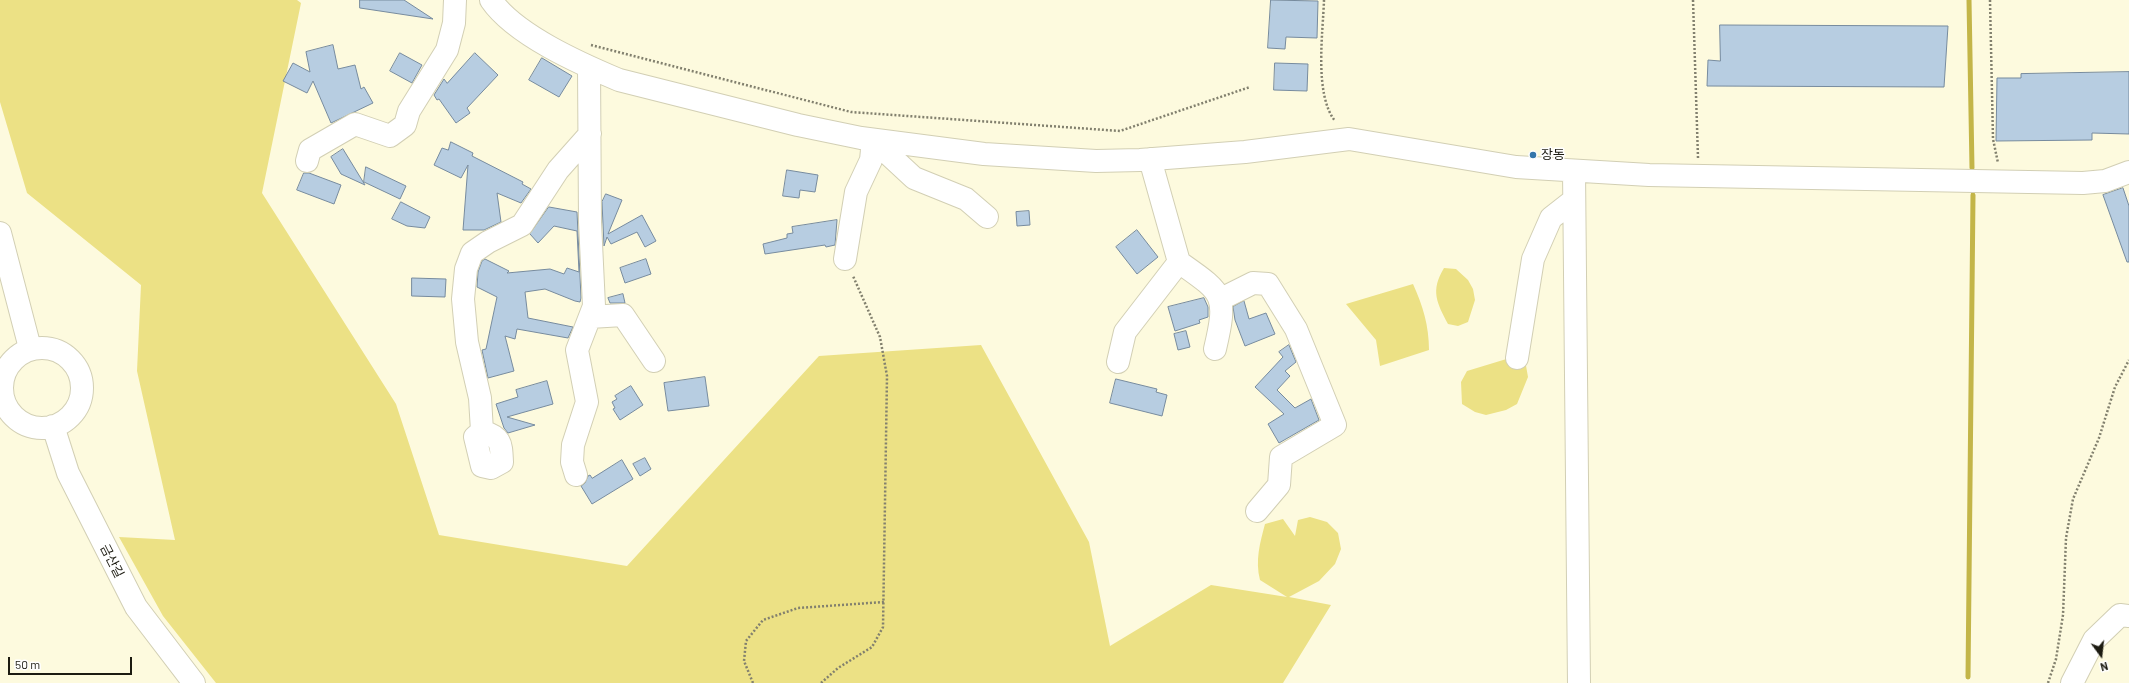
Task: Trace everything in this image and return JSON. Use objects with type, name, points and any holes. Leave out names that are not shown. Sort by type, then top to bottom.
[{"type":"street","points":[[307,161],[310,150],[355,124],[390,136],[405,125],[409,111],[447,50],[454,22],[455,0]]},
{"type":"street","points":[[492,0],[510,20],[546,44],[589,67],[619,80],[798,125],[873,140],[984,154],[1096,161],[1150,159],[1245,152],[1349,139],[1516,167],[1574,171],[1698,176],[2083,183],[2105,181],[2129,172]]},
{"type":"street","points":[[576,476],[572,462],[573,445],[587,402],[577,350],[594,306],[590,222],[589,67]]},
{"type":"street","points":[[482,431],[480,398],[467,342],[463,299],[466,269],[472,253],[488,242],[522,225],[558,170],[590,134]]},
{"type":"street","points":[[873,140],[914,178],[966,199],[987,217]]},
{"type":"street","points":[[845,259],[856,192],[871,160],[873,140]]},
{"type":"street","points":[[1150,159],[1179,262],[1212,285],[1221,299],[1221,325],[1215,349]]},
{"type":"street","points":[[1574,171],[1579,683]]},
{"type":"street","points":[[1516,358],[1533,259],[1551,218],[1574,200]]},
{"type":"street","points":[[0,233],[30,348]]},
{"type":"street","points":[[1118,362],[1125,332],[1179,262]]},
{"type":"street","points":[[1221,299],[1252,283],[1268,284],[1296,329],[1335,426],[1281,457],[1280,485],[1257,511]]},
{"type":"street","points":[[590,317],[623,316],[654,361]]},
{"type":"street","points":[[30,348],[56,350],[67,356],[75,365],[80,377],[82,389],[80,402],[73,413],[64,421],[53,426],[39,428],[25,424],[14,417],[2,400],[3,378],[8,365],[18,355],[30,348]]},
{"type":"street","name":"금산길","points":[[53,426],[68,473],[136,607],[194,683]]},
{"type":"street","points":[[2072,683],[2094,640],[2120,615],[2129,616]]},
{"type":"path","points":[[1324,0],[1322,83],[1329,113],[1349,139]]},
{"type":"path","points":[[1693,0],[1698,176]]},
{"type":"path","points":[[1990,0],[1993,138],[2003,182]]},
{"type":"path","points":[[587,44],[851,112],[1112,131],[1120,131],[1250,87]]},
{"type":"path","points":[[821,683],[838,668],[872,647],[883,627],[887,376],[880,337],[845,259]]},
{"type":"path","points":[[2048,683],[2056,659],[2063,615],[2066,538],[2073,499],[2100,438],[2115,387],[2129,360]]},
{"type":"path","points":[[753,683],[744,661],[746,641],[763,620],[798,608],[884,602]]},
{"type":"shaded area","points":[[0,0],[297,0],[301,3],[262,193],[396,404],[439,535],[627,566],[819,356],[981,345],[1089,542],[1110,646],[1211,585],[1287,597],[1260,580],[1258,565],[1260,545],[1265,524],[1283,519],[1295,536],[1298,520],[1310,517],[1327,522],[1338,533],[1341,549],[1335,564],[1319,581],[1289,597],[1331,605],[1283,683],[216,683],[163,616],[119,537],[175,540],[137,371],[141,285],[27,193],[0,102]]},
{"type":"shaded area","points":[[1444,268],[1456,269],[1468,280],[1473,289],[1475,300],[1468,322],[1458,326],[1448,324],[1438,303],[1436,290],[1437,284]]},
{"type":"shaded area","points":[[1413,284],[1425,316],[1429,350],[1380,366],[1376,340],[1346,304]]},
{"type":"shaded area","points":[[1513,357],[1525,360],[1528,377],[1517,404],[1506,410],[1486,415],[1475,412],[1462,404],[1461,382],[1467,371]]},
{"type":"building","points":[[360,0],[404,0],[433,19],[360,8]]},
{"type":"building","points":[[1271,0],[1318,1],[1317,38],[1286,37],[1285,49],[1268,48]]},
{"type":"building","points":[[1720,25],[1948,26],[1944,87],[1707,86],[1708,60],[1720,61]]},
{"type":"building","points":[[333,45],[338,69],[355,65],[361,89],[364,87],[373,103],[331,123],[313,81],[307,93],[283,81],[293,63],[310,72],[306,52]]},
{"type":"building","points":[[400,53],[422,65],[412,83],[390,71]]},
{"type":"building","points":[[475,53],[498,75],[467,108],[470,113],[456,123],[439,99],[437,100],[434,95],[444,79],[447,83]]},
{"type":"building","points":[[542,58],[572,76],[559,97],[529,80]]},
{"type":"building","points":[[1275,63],[1308,64],[1307,91],[1274,90]]},
{"type":"building","points":[[2129,72],[2129,134],[2092,133],[2092,140],[1996,141],[1997,78],[2021,78],[2021,74]]},
{"type":"building","points":[[451,142],[473,153],[472,156],[523,182],[522,184],[531,189],[521,203],[497,193],[501,222],[484,230],[463,230],[468,165],[461,178],[434,165],[442,148],[448,150]]},
{"type":"building","points":[[343,149],[365,185],[341,174],[331,157]]},
{"type":"building","points":[[366,167],[406,186],[400,199],[364,182]]},
{"type":"building","points":[[787,170],[818,175],[815,192],[800,190],[799,198],[783,196]]},
{"type":"building","points":[[304,173],[309,173],[341,185],[334,204],[297,190]]},
{"type":"building","points":[[2123,188],[2129,206],[2129,262],[2127,262],[2103,195]]},
{"type":"building","points":[[606,194],[622,200],[608,234],[642,215],[656,241],[645,247],[637,232],[611,244],[607,237],[604,246],[602,202]]},
{"type":"building","points":[[401,202],[430,217],[425,228],[407,226],[392,219]]},
{"type":"building","points":[[549,207],[577,212],[581,298],[580,302],[575,301],[545,289],[525,292],[528,318],[573,327],[568,338],[517,329],[515,339],[505,336],[514,371],[488,378],[482,350],[486,349],[497,297],[477,287],[478,272],[482,261],[485,259],[509,271],[507,273],[550,269],[564,274],[567,268],[579,272],[577,231],[554,226],[538,243],[530,234]]},
{"type":"building","points":[[1029,211],[1030,225],[1017,226],[1016,212]]},
{"type":"building","points":[[837,220],[835,245],[826,247],[825,245],[765,254],[763,244],[787,238],[787,234],[793,233],[792,227]]},
{"type":"building","points":[[1137,230],[1158,257],[1137,274],[1116,247]]},
{"type":"building","points":[[646,259],[651,274],[625,283],[620,268]]},
{"type":"building","points":[[412,278],[446,279],[445,297],[412,296]]},
{"type":"building","points":[[623,294],[625,303],[610,303],[608,298]]},
{"type":"building","points":[[1204,298],[1208,307],[1208,317],[1199,320],[1200,323],[1175,331],[1168,307]]},
{"type":"building","points":[[1244,301],[1249,319],[1266,313],[1275,334],[1245,346],[1235,320],[1233,307]]},
{"type":"building","points":[[1186,331],[1190,347],[1178,350],[1174,334]]},
{"type":"building","points":[[1289,345],[1296,362],[1285,371],[1290,376],[1277,390],[1295,408],[1311,399],[1319,420],[1279,443],[1268,424],[1284,414],[1255,387],[1283,357],[1279,352]]},
{"type":"building","points":[[705,377],[709,406],[668,411],[664,383]]},
{"type":"building","points":[[1116,379],[1157,389],[1156,392],[1167,395],[1162,416],[1110,403]]},
{"type":"building","points":[[547,381],[553,404],[507,417],[535,425],[508,433],[504,428],[496,404],[518,397],[516,390]]},
{"type":"building","points":[[631,386],[643,405],[620,420],[613,409],[615,408],[612,402],[617,399],[615,396]]},
{"type":"building","points":[[645,458],[651,469],[640,476],[633,464]]},
{"type":"building","points":[[622,460],[633,479],[592,504],[581,486],[585,483],[588,476],[590,475],[592,478]]},
{"type":"waterway","points":[[1969,0],[1972,168]]},
{"type":"waterway","points":[[1968,677],[1973,195]]},
{"type":"place","name":"장동","points":[[1533,155]]}]
